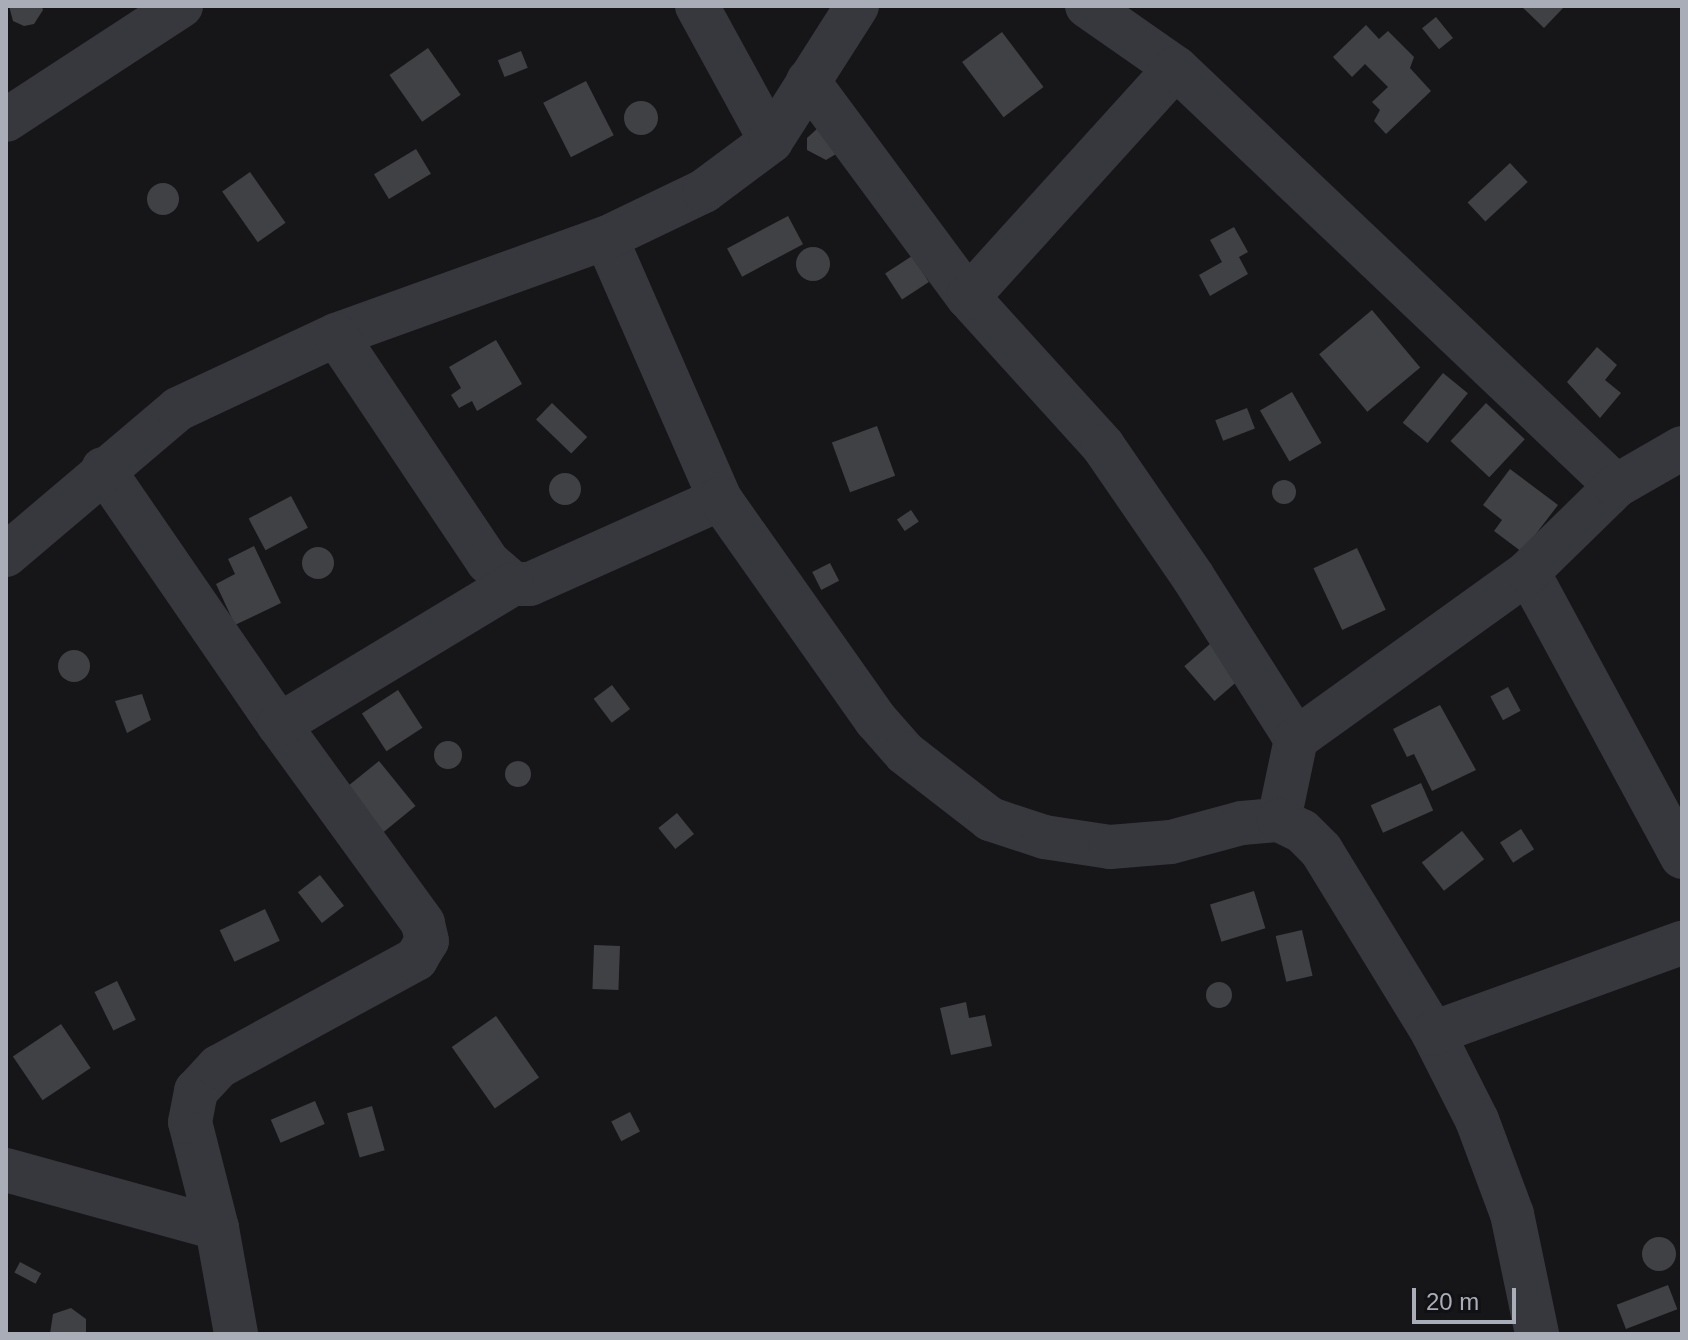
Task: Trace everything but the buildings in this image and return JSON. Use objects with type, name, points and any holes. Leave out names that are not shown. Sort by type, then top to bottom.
[{"type":"street","points":[[6,120],[181,6]]},
{"type":"street","points":[[697,6],[771,141]]},
{"type":"street","points":[[6,555],[33,537],[103,469],[178,409],[336,335],[606,238],[704,191],[771,141],[857,6]]},
{"type":"street","points":[[1087,6],[1176,68],[1616,486]]},
{"type":"street","points":[[968,297],[1176,68]]},
{"type":"street","points":[[808,81],[968,297],[1103,446],[1296,739]]},
{"type":"street","points":[[606,238],[720,499],[876,720],[905,753],[990,819],[1044,837],[1110,847],[1171,842],[1242,823],[1279,820],[1302,831],[1321,850],[1433,1033],[1477,1120],[1512,1214],[1537,1334]]},
{"type":"street","points":[[336,335],[488,562],[513,584]]},
{"type":"street","points":[[1279,820],[1296,739],[1528,572],[1616,486],[1682,448]]},
{"type":"street","points":[[103,469],[279,725],[423,923],[427,941],[416,959],[218,1067],[196,1091],[190,1122],[217,1228],[236,1334]]},
{"type":"street","points":[[279,725],[513,584],[530,584],[720,499]]},
{"type":"street","points":[[1528,572],[1682,857]]},
{"type":"street","points":[[1433,1033],[1682,943]]},
{"type":"street","points":[[6,1170],[217,1228]]}]
